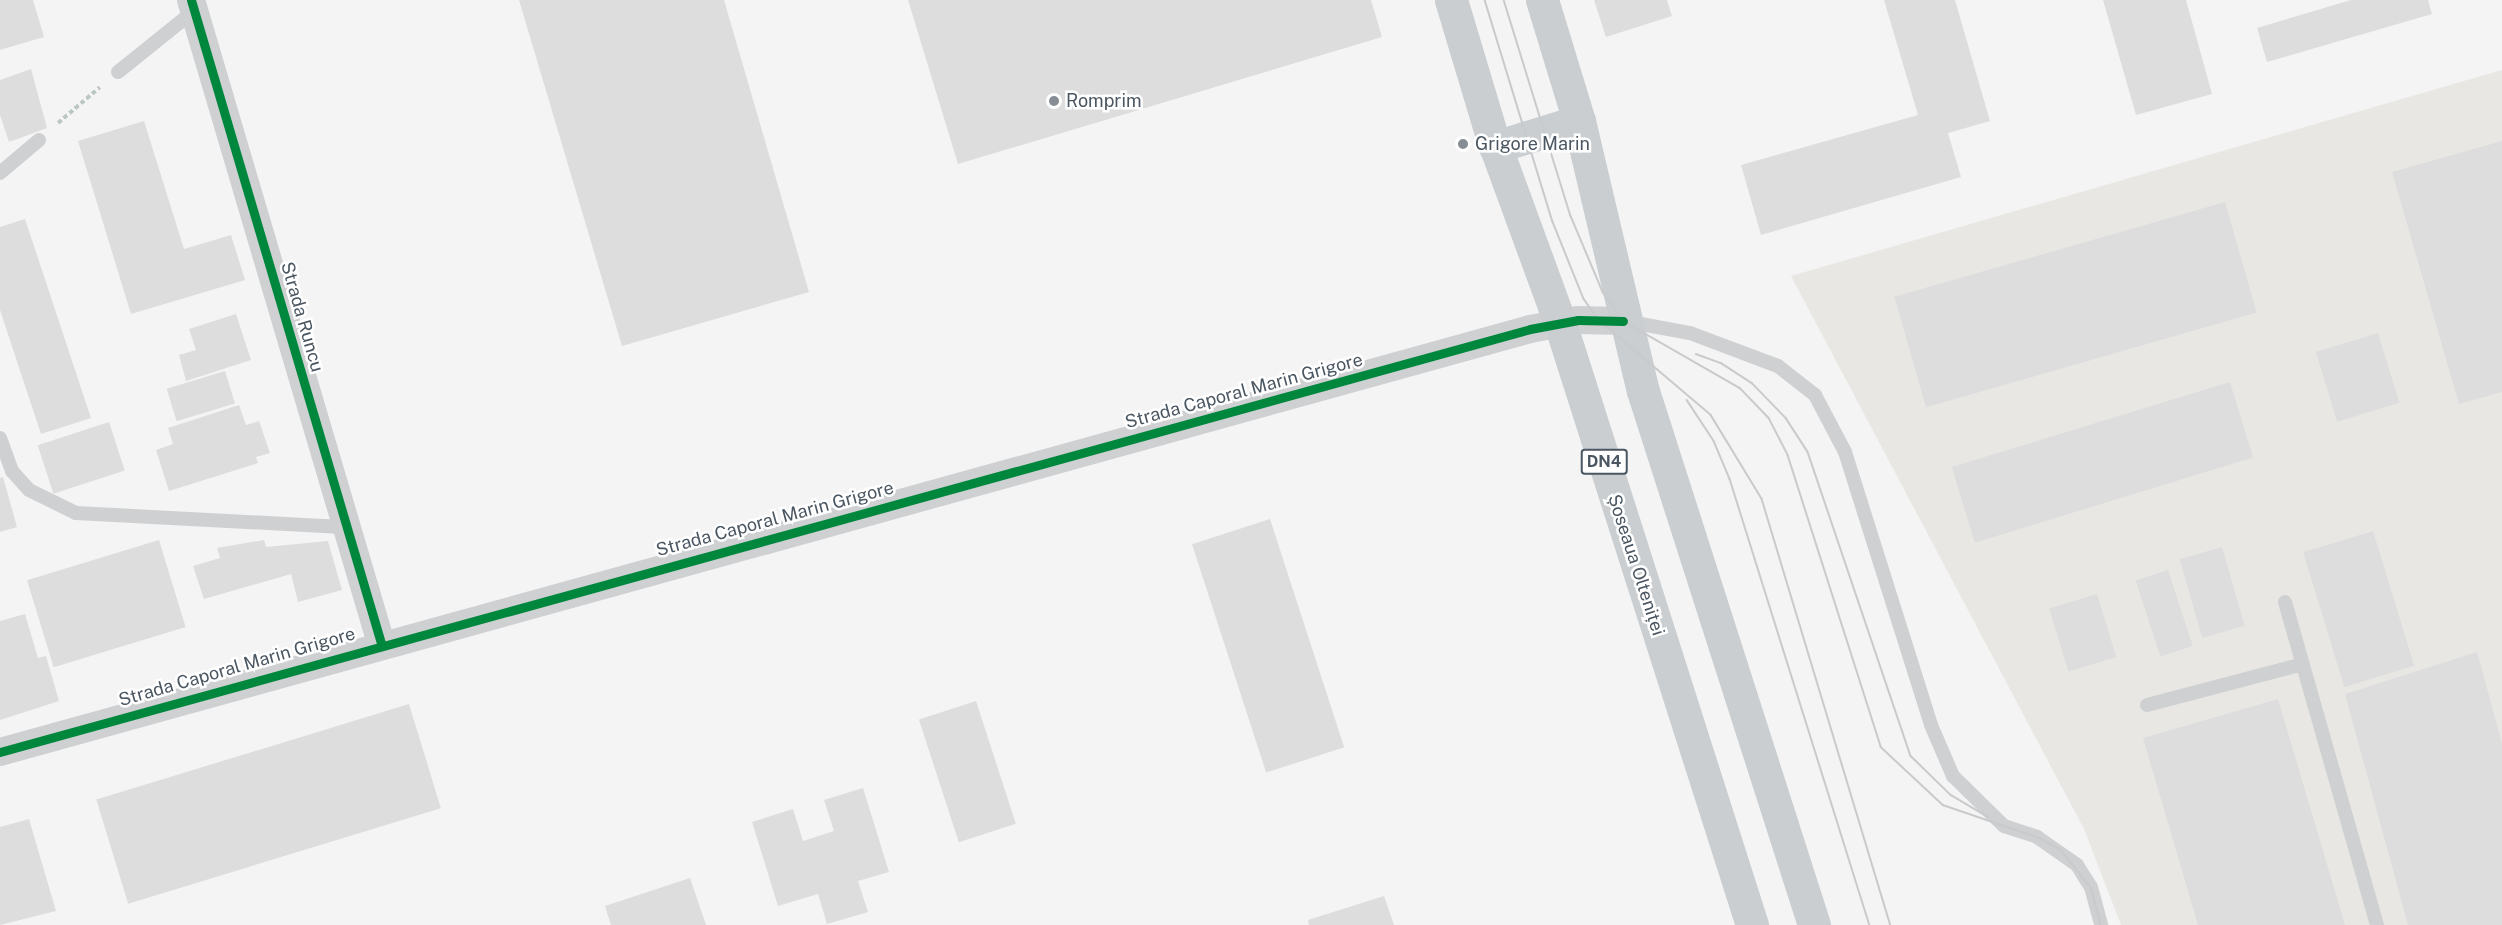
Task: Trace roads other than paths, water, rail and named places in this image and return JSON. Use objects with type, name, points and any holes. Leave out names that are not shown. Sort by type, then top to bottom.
[{"type":"main road","name":"Șoseaua Olteniței","points":[[1451,0],[1495,147],[1560,324],[1752,925]]},
{"type":"main road","points":[[1542,0],[1579,121],[1623,321],[1814,925]]},
{"type":"main road","points":[[1495,147],[1579,121]]},
{"type":"street","name":"Strada Runcu","points":[[193,5],[381,643]]},
{"type":"street","name":"Strada Caporal Marin Grigore","points":[[0,752],[381,643],[1560,324],[1623,321]]},
{"type":"lane","name":"Strada Runcu","points":[[118,72],[193,5]]},
{"type":"lane","points":[[0,173],[39,140]]},
{"type":"lane","points":[[1623,321],[1690,333],[1778,366],[1815,395],[1827,411],[1848,462],[1941,753],[1970,796],[2004,826],[2037,837],[2077,865],[2091,887],[2101,925]]},
{"type":"lane","points":[[0,438],[3,458],[29,490],[76,513],[347,527]]},
{"type":"lane","points":[[2284,602],[2377,925]]},
{"type":"lane","points":[[2147,705],[2303,664]]},
{"type":"tram line","points":[[1485,0],[1553,222],[1584,299],[1598,319],[1711,415],[1762,499],[1891,925]]},
{"type":"tram line","points":[[1504,0],[1571,216],[1603,292],[1623,321],[1740,388],[1769,418],[1788,455],[1881,747],[1943,805],[2037,837],[2060,849],[2091,887],[2101,925]]},
{"type":"tram line","points":[[1696,354],[1721,363],[1752,383],[1786,418],[1808,452],[1911,756],[1951,795],[1988,817]]},
{"type":"tram line","points":[[1687,400],[1714,441],[1730,479],[1870,925]]},
{"type":"place","name":"Romprim","points":[[1054,101]]},
{"type":"place","name":"Grigore Marin","points":[[1463,144]]}]
